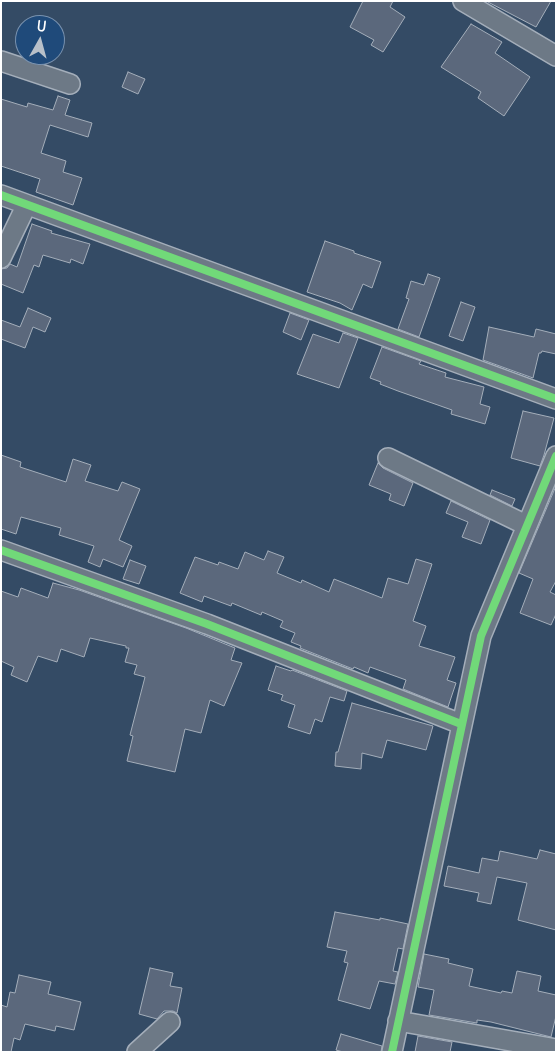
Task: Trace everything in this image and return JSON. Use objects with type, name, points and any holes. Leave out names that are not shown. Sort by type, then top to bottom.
[{"type":"street","points":[[463,1],[556,56]]},
{"type":"street","points":[[1,62],[70,84]]},
{"type":"street","points":[[1,195],[26,206],[269,292],[556,399]]},
{"type":"street","points":[[1,258],[26,206]]},
{"type":"street","points":[[392,1052],[481,636],[556,456]]},
{"type":"street","points":[[388,458],[526,525]]},
{"type":"street","points":[[1,550],[207,624],[461,724]]},
{"type":"street","points":[[398,1021],[555,1047]]},
{"type":"street","points":[[137,1052],[170,1022]]},
{"type":"building","points":[[363,1],[393,1],[390,7],[405,17],[383,52],[371,45],[374,40],[350,27]]},
{"type":"building","points":[[486,1],[551,1],[536,27]]},
{"type":"building","points":[[471,24],[502,42],[495,53],[530,77],[504,116],[478,98],[481,92],[441,67]]},
{"type":"building","points":[[128,72],[145,79],[138,94],[122,87]]},
{"type":"building","points":[[58,96],[70,100],[65,115],[92,123],[88,137],[50,125],[41,153],[66,161],[63,172],[82,178],[73,205],[36,192],[40,179],[1,166],[1,99],[27,107],[28,103],[53,110]]},
{"type":"building","points":[[32,224],[52,231],[51,233],[90,244],[83,264],[71,259],[70,263],[43,255],[39,267],[34,265],[23,293],[1,284],[1,269],[7,268],[10,264],[17,267]]},
{"type":"building","points":[[325,241],[381,262],[372,288],[363,284],[352,310],[340,303],[307,292]]},
{"type":"building","points":[[428,274],[440,278],[419,337],[398,329],[409,299],[406,298],[411,281],[424,285]]},
{"type":"building","points":[[461,302],[475,307],[463,341],[449,336]]},
{"type":"building","points":[[28,308],[51,318],[45,332],[33,327],[25,348],[1,339],[1,320],[20,327]]},
{"type":"building","points":[[290,313],[309,320],[301,340],[283,332]]},
{"type":"building","points":[[489,327],[534,337],[536,329],[556,334],[556,354],[542,351],[539,353],[533,378],[483,360]]},
{"type":"building","points":[[343,333],[358,338],[339,388],[297,374],[313,334],[339,343]]},
{"type":"building","points":[[382,347],[421,361],[419,364],[446,373],[445,377],[484,387],[480,404],[490,407],[485,424],[451,414],[452,410],[380,384],[381,382],[370,378]]},
{"type":"building","points":[[523,411],[554,418],[540,466],[511,458]]},
{"type":"building","points":[[1,455],[21,462],[20,467],[66,482],[73,459],[91,465],[85,481],[118,491],[122,482],[140,489],[119,540],[132,546],[123,567],[103,559],[100,567],[88,562],[94,546],[59,535],[61,528],[21,517],[16,534],[1,529]]},
{"type":"building","points":[[378,463],[383,468],[413,483],[404,506],[389,500],[391,494],[369,485]]},
{"type":"building","points":[[556,486],[556,581],[550,592],[556,595],[556,614],[551,625],[520,613],[533,579],[519,573]]},
{"type":"building","points":[[492,490],[515,499],[512,506],[490,495]]},
{"type":"building","points":[[451,501],[490,520],[481,544],[462,537],[468,522],[446,513]]},
{"type":"building","points":[[268,551],[284,557],[277,573],[301,583],[302,580],[329,592],[334,579],[382,598],[388,578],[408,584],[416,559],[432,564],[413,621],[426,626],[419,646],[455,657],[447,680],[456,683],[448,707],[403,689],[406,680],[370,667],[368,673],[354,667],[353,669],[300,648],[301,646],[291,642],[295,633],[280,627],[283,621],[262,612],[261,615],[232,603],[231,606],[204,596],[202,602],[180,593],[195,557],[218,565],[219,562],[238,569],[245,552],[264,560]]},
{"type":"building","points":[[130,560],[146,566],[139,584],[123,579]]},
{"type":"building","points":[[53,583],[79,590],[186,628],[235,648],[231,660],[242,663],[224,706],[210,700],[201,733],[185,729],[175,772],[127,761],[133,736],[130,735],[145,677],[134,674],[137,665],[125,662],[129,648],[126,648],[126,646],[90,638],[84,657],[61,649],[57,662],[38,656],[27,682],[11,675],[14,667],[1,661],[1,591],[18,597],[21,588],[48,598]]},
{"type":"building","points":[[276,666],[292,670],[347,691],[344,701],[330,697],[322,722],[315,719],[310,734],[288,727],[295,705],[281,700],[283,695],[268,690]]},
{"type":"building","points":[[352,703],[433,726],[426,750],[387,740],[382,758],[362,753],[361,769],[335,766],[336,752],[338,752]]},
{"type":"building","points":[[540,850],[556,854],[556,930],[518,920],[527,883],[497,877],[491,904],[477,901],[479,893],[444,886],[448,866],[479,873],[482,858],[498,861],[500,851],[537,859]]},
{"type":"building","points":[[335,912],[408,924],[403,949],[398,948],[393,971],[398,972],[395,984],[379,981],[370,1009],[338,1000],[348,963],[344,962],[347,951],[327,947]]},
{"type":"building","points":[[424,954],[449,959],[448,963],[473,969],[469,986],[501,993],[502,991],[512,993],[517,971],[541,976],[538,991],[556,995],[556,1016],[551,1037],[491,1022],[477,1020],[477,1023],[429,1015],[434,990],[418,987]]},
{"type":"building","points":[[150,968],[173,973],[170,986],[182,988],[177,1013],[164,1011],[157,1019],[139,1014]]},
{"type":"building","points":[[19,975],[51,982],[48,994],[81,1002],[74,1030],[56,1026],[55,1031],[25,1024],[20,1040],[14,1038],[11,1052],[1,1052],[1,1005],[7,1007],[10,992],[15,993]]},
{"type":"building","points":[[341,1034],[382,1046],[381,1052],[343,1052],[336,1050]]},
{"type":"building","points":[[418,1036],[452,1042],[450,1052],[415,1052]]},
{"type":"cycle path","points":[[1,195],[556,399]]},
{"type":"cycle path","points":[[392,1052],[481,636],[556,456]]},
{"type":"cycle path","points":[[1,550],[207,624],[461,724]]}]
